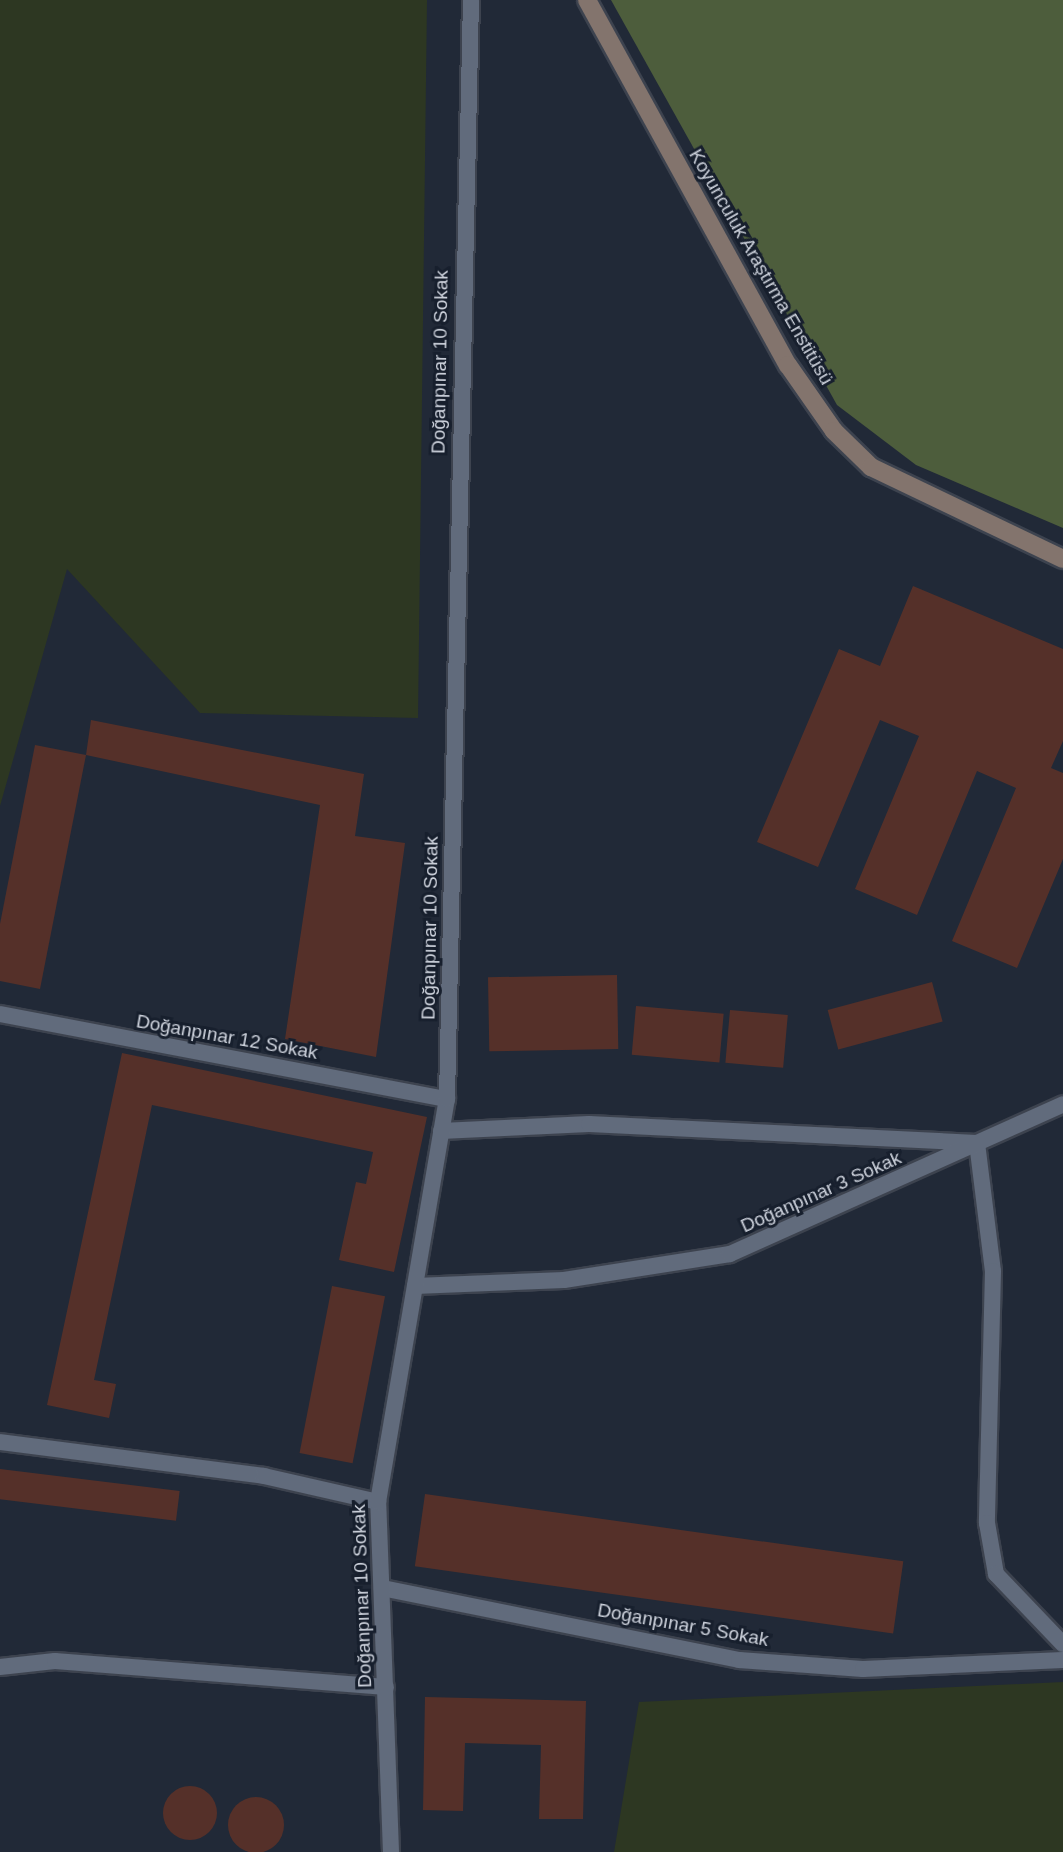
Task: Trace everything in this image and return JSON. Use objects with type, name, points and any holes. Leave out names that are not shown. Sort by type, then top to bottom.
[{"type":"street","name":"Koyunculuk Araştırma Enstitüsü","points":[[587,0],[788,365],[834,431],[871,467],[1063,559]]},
{"type":"lane","name":"Doğanpınar 10 Sokak","points":[[391,1852],[378,1502],[447,1099],[471,0]]},
{"type":"lane","name":"Doğanpınar 12 Sokak","points":[[0,1014],[447,1099]]},
{"type":"lane","name":"Doğanpınar 3 Sokak","points":[[415,1286],[551,1282],[730,1254],[1063,1104]]},
{"type":"lane","points":[[441,1131],[589,1124],[977,1143],[993,1271],[987,1523],[996,1574],[1063,1644]]},
{"type":"lane","points":[[0,1442],[252,1475],[378,1502]]},
{"type":"lane","name":"Doğanpınar 5 Sokak","points":[[382,1588],[739,1660],[863,1669],[1063,1660]]},
{"type":"lane","points":[[0,1667],[55,1661],[386,1687]]},
{"type":"green space","points":[[0,0],[427,0],[418,718],[200,713],[67,569],[0,806]]},
{"type":"green space","points":[[611,0],[1063,0],[1063,528],[916,465],[837,405]]},
{"type":"green space","points":[[1063,1682],[1063,1852],[614,1852],[639,1702]]},
{"type":"building","points":[[913,586],[1063,649],[1063,741],[1051,768],[1063,773],[1063,859],[1017,968],[952,941],[1016,788],[977,771],[917,915],[855,889],[919,736],[880,720],[818,867],[757,842],[839,649],[880,666]]},
{"type":"building","points":[[91,720],[364,774],[355,836],[405,843],[376,1057],[285,1039],[320,805],[86,755]]},
{"type":"building","points":[[35,745],[86,755],[40,989],[0,981],[0,924]]},
{"type":"building","points":[[617,975],[618,1049],[489,1051],[488,977]]},
{"type":"building","points":[[932,982],[943,1022],[838,1050],[828,1010]]},
{"type":"building","points":[[636,1006],[724,1014],[719,1062],[632,1055]]},
{"type":"building","points":[[730,1010],[788,1015],[783,1068],[725,1063]]},
{"type":"building","points":[[122,1053],[427,1117],[394,1272],[339,1260],[356,1182],[366,1184],[373,1152],[152,1105],[94,1380],[116,1384],[109,1418],[47,1405]]},
{"type":"building","points":[[332,1286],[385,1296],[353,1463],[300,1453]]},
{"type":"building","points":[[0,1469],[180,1491],[176,1521],[0,1499]]},
{"type":"building","points":[[425,1494],[903,1561],[893,1634],[415,1566]]},
{"type":"building","points":[[425,1697],[586,1701],[583,1819],[539,1819],[541,1745],[465,1743],[463,1811],[423,1810]]},
{"type":"building","points":[[195,1786],[205,1790],[213,1798],[217,1813],[213,1828],[205,1836],[185,1840],[175,1836],[167,1828],[163,1808],[167,1798],[175,1790]]},
{"type":"building","points":[[251,1797],[261,1797],[276,1805],[282,1814],[282,1836],[276,1845],[261,1853],[251,1853],[233,1841],[228,1830],[228,1820],[240,1802]]}]
